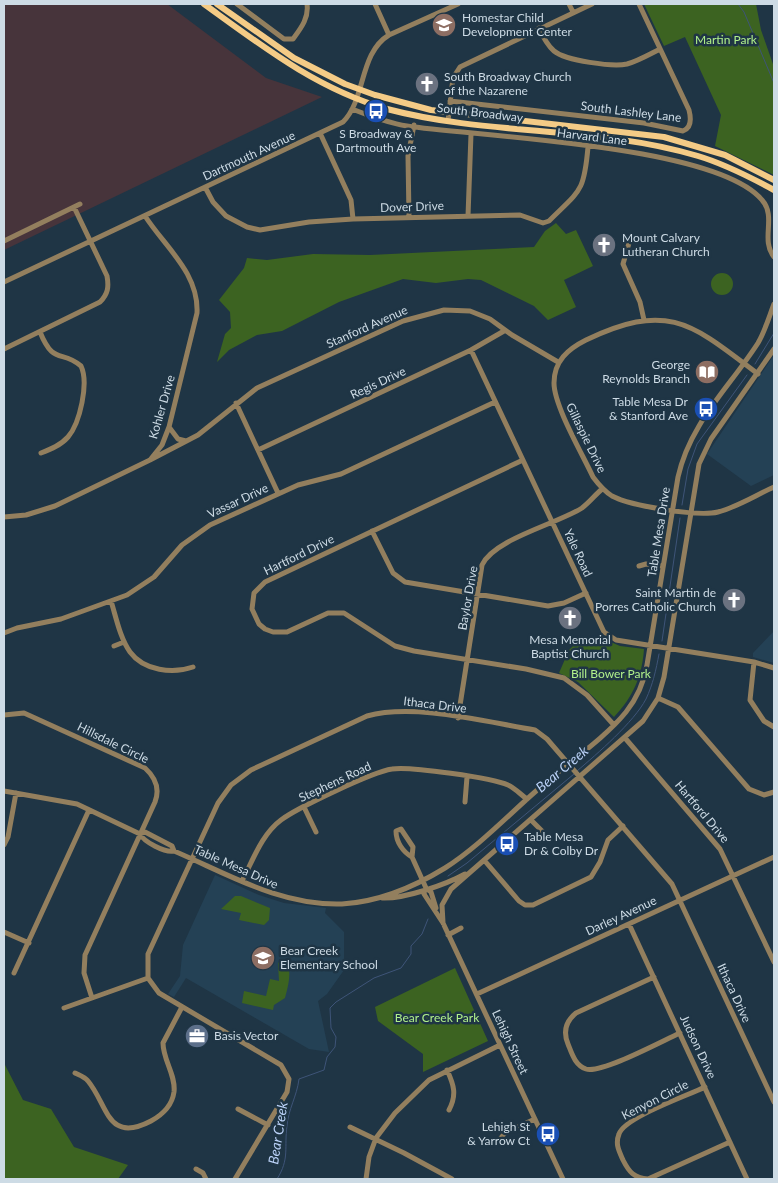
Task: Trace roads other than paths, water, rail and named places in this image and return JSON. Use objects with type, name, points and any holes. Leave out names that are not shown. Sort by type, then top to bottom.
[{"type":"main road","name":"South Broadway","points":[[204,4],[291,66],[356,98],[402,113],[448,121],[618,140],[678,150],[715,161],[774,190]]},
{"type":"main road","name":"South Broadway","points":[[218,4],[294,58],[358,90],[400,103],[450,112],[664,137],[725,155],[774,180]]},
{"type":"street","points":[[237,4],[284,39],[293,39],[306,18],[307,4]]},
{"type":"street","points":[[375,4],[389,35]]},
{"type":"street","points":[[440,4],[443,10]]},
{"type":"street","name":"Dartmouth Avenue","points":[[4,282],[343,122],[352,109],[376,48],[389,35],[458,4]]},
{"type":"street","points":[[569,4],[573,12]]},
{"type":"street","points":[[448,121],[453,78],[460,67],[592,4]]},
{"type":"street","points":[[540,28],[546,42],[555,52],[573,60],[620,65],[629,63],[660,49],[639,4]]},
{"type":"street","name":"South Lashley Lane","points":[[450,101],[644,123],[683,131],[689,126],[689,110],[660,49]]},
{"type":"street","name":"Harvard Lane","points":[[352,109],[383,120],[414,126],[588,147],[675,160],[724,176],[753,192],[763,201],[769,215],[767,243],[774,257]]},
{"type":"street","points":[[409,217],[408,156],[414,126]]},
{"type":"street","points":[[320,133],[351,200],[353,219]]},
{"type":"street","points":[[468,216],[471,134]]},
{"type":"street","name":"Dover Drive","points":[[205,187],[213,202],[226,216],[257,229],[309,222],[409,217],[520,215],[547,222],[581,188],[585,174],[588,147]]},
{"type":"street","points":[[4,241],[77,205],[89,242],[107,276],[109,284],[105,298],[100,302],[4,349]]},
{"type":"street","name":"Kohler Drive","points":[[4,517],[32,514],[55,506],[150,460],[162,445],[169,427],[197,313],[198,302],[196,290],[186,270],[157,235],[145,216]]},
{"type":"street","points":[[631,236],[623,264],[640,302],[644,320]]},
{"type":"street","name":"Table Mesa Drive","points":[[379,898],[422,880],[463,854],[526,799],[571,765],[624,714],[642,686],[651,645],[680,465],[691,437],[761,338],[774,304]]},
{"type":"street","name":"Stanford Avenue","points":[[150,460],[212,426],[236,403],[257,388],[422,314],[444,310],[470,311],[490,319],[504,330],[558,362]]},
{"type":"street","points":[[558,362],[577,344],[612,328],[644,320],[678,323],[691,327],[758,374]]},
{"type":"street","name":"Regis Drive","points":[[258,450],[471,350],[504,330]]},
{"type":"street","points":[[40,332],[49,350],[54,355],[71,360],[81,366],[86,382],[74,429],[62,443],[41,453]]},
{"type":"street","name":"Table Mesa Drive","points":[[443,923],[442,905],[445,897],[472,870],[531,820],[579,775],[625,738],[643,721],[658,698],[670,648],[696,479],[703,452],[774,349]]},
{"type":"street","name":"Yale Road","points":[[471,350],[604,632],[616,640],[754,662],[774,668]]},
{"type":"street","name":"Gillaspie Drive","points":[[558,362],[554,382],[556,398],[593,477],[602,489],[622,500],[672,510],[706,514],[720,512],[774,487]]},
{"type":"street","name":"Vassar Drive","points":[[4,633],[17,628],[61,619],[127,595],[154,578],[195,535],[278,493],[341,474],[495,402]]},
{"type":"street","points":[[236,403],[278,493]]},
{"type":"street","points":[[169,427],[178,439],[186,441]]},
{"type":"street","name":"Hartford Drive","points":[[523,460],[258,587],[252,601],[252,609],[259,624],[273,632],[281,633],[328,613],[344,613],[395,646],[423,653],[526,669],[564,678],[587,695],[613,724]]},
{"type":"street","name":"Baylor Drive","points":[[458,718],[482,566],[490,552],[581,508],[602,489]]},
{"type":"street","points":[[372,531],[393,573],[410,584],[548,606],[564,603],[586,593]]},
{"type":"street","points":[[639,566],[646,564],[663,566]]},
{"type":"street","points":[[110,601],[124,642],[136,658],[162,670],[180,671],[193,667]]},
{"type":"street","points":[[114,646],[124,642]]},
{"type":"street","points":[[754,662],[750,700],[752,707],[765,722],[774,727]]},
{"type":"street","points":[[658,698],[678,708],[749,789],[764,794],[774,792]]},
{"type":"street","name":"Ithaca Drive","points":[[148,978],[148,954],[191,858],[230,785],[251,770],[367,716],[382,712],[416,711],[535,730],[548,739],[665,874],[680,900],[774,1102]]},
{"type":"street","name":"Hillsdale Circle","points":[[4,715],[24,713],[145,768],[155,780],[157,797],[85,955],[84,973],[92,998]]},
{"type":"street","name":"Hartford Drive","points":[[625,738],[720,849],[774,962]]},
{"type":"street","name":"Stephens Road","points":[[242,881],[265,836],[280,820],[374,774],[391,769],[407,768],[487,779],[509,785],[526,799]]},
{"type":"street","points":[[464,802],[467,777]]},
{"type":"street","name":"Table Mesa Drive","points":[[4,791],[65,802],[89,810],[140,834],[142,839],[169,852],[174,850],[278,896],[311,902],[352,903],[379,898],[392,898],[459,877],[472,870]]},
{"type":"street","points":[[4,845],[8,837],[16,793]]},
{"type":"street","points":[[304,808],[316,832]]},
{"type":"street","points":[[14,973],[89,810]]},
{"type":"street","points":[[531,820],[543,832]]},
{"type":"street","points":[[484,860],[519,901],[525,905],[533,904],[591,877],[596,870],[608,840],[623,826]]},
{"type":"street","points":[[401,829],[405,832],[412,847],[412,857],[404,852],[396,831],[401,829]]},
{"type":"street","name":"Lehigh Street","points":[[412,857],[426,888],[424,894],[443,923],[562,1179]]},
{"type":"street","name":"Darley Avenue","points":[[477,994],[774,857]]},
{"type":"street","name":"Judson Drive","points":[[629,924],[747,1179]]},
{"type":"street","points":[[448,935],[462,928]]},
{"type":"street","points":[[4,932],[29,943]]},
{"type":"street","points":[[64,1008],[148,978],[159,993],[270,1058],[285,1070],[289,1086],[235,1179]]},
{"type":"street","points":[[654,978],[569,1019],[565,1038],[576,1062],[586,1069],[602,1069],[680,1033]]},
{"type":"street","points":[[75,1073],[86,1079],[114,1123],[122,1127],[135,1128],[161,1116],[167,1109],[174,1092],[163,1043],[182,1008]]},
{"type":"street","points":[[366,1179],[369,1157],[376,1138],[394,1113],[421,1086],[447,1070],[500,1045]]},
{"type":"street","points":[[447,1070],[454,1086],[452,1104],[449,1110]]},
{"type":"street","name":"Kenyon Circle","points":[[705,1087],[627,1123],[618,1136],[618,1148],[628,1171],[641,1178],[648,1179],[730,1142]]},
{"type":"street","points":[[238,1109],[268,1125]]},
{"type":"street","points":[[500,1139],[505,1133],[535,1119]]},
{"type":"street","points":[[350,1128],[376,1138],[452,1179]]},
{"type":"street","points":[[196,1169],[206,1179]]},
{"type":"waterway","name":"Bear Creek","points":[[738,4],[744,12],[774,83]]},
{"type":"waterway","name":"Bear Creek","points":[[755,364],[774,333]]},
{"type":"waterway","name":"Bear Creek","points":[[682,505],[688,469],[697,444],[747,375]]},
{"type":"waterway","name":"Bear Creek","points":[[662,641],[680,518]]},
{"type":"waterway","name":"Bear Creek","points":[[577,771],[633,718],[651,688],[659,654]]},
{"type":"waterway","name":"Bear Creek","points":[[448,876],[467,863],[574,774]]},
{"type":"waterway","name":"Bear Creek","points":[[277,1179],[284,1165],[288,1120],[299,1079],[324,1070],[327,1057],[335,1047],[336,1037],[331,1028],[330,1008],[336,1002],[374,978],[401,968],[411,954],[411,946],[422,934],[428,919]]},
{"type":"place","name":"Homestar Child Development Center","points":[[444,25]]},
{"type":"place","name":"South Broadway Church of the Nazarene","points":[[427,84]]},
{"type":"place","name":"S Broadway & Dartmouth Ave","points":[[376,111]]},
{"type":"place","name":"Mount Calvary Lutheran Church","points":[[604,245]]},
{"type":"place","name":"George Reynolds Branch","points":[[707,372]]},
{"type":"place","name":"Table Mesa Dr & Stanford Ave","points":[[706,409]]},
{"type":"place","name":"Saint Martin de Porres Catholic Church","points":[[734,600]]},
{"type":"place","name":"Mesa Memorial Baptist Church","points":[[570,618]]},
{"type":"place","name":"Table Mesa Dr & Colby Dr","points":[[507,844]]},
{"type":"place","name":"Bear Creek Elementary School","points":[[263,958]]},
{"type":"place","name":"Basis Vector","points":[[197,1036]]},
{"type":"place","name":"Lehigh St & Yarrow Ct","points":[[548,1134]]},
{"type":"park label","name":"Martin Park","points":[[726,40]]},
{"type":"park label","name":"Bill Bower Park","points":[[611,674]]},
{"type":"park label","name":"Bear Creek Park","points":[[437,1018]]}]
